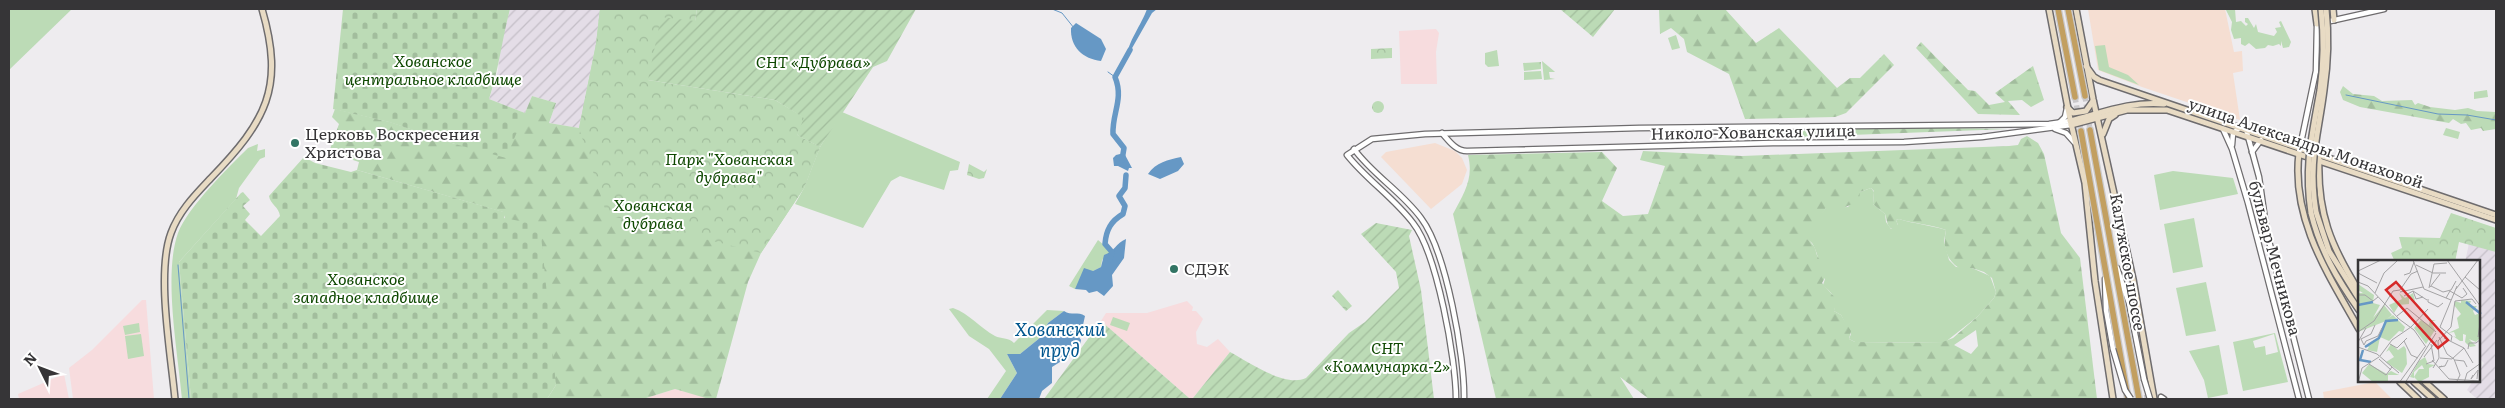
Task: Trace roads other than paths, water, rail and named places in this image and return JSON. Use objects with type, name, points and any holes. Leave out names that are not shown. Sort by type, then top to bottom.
[{"type":"highway","points":[[2058,9],[2075,98]]},
{"type":"highway","points":[[2068,9],[2085,96]]},
{"type":"highway","name":"Калужское шоссе","points":[[2090,130],[2139,399]]},
{"type":"highway","name":"Калужское шоссе","points":[[2081,131],[2129,399]]},
{"type":"main road","points":[[175,399],[164,275],[166,249],[172,228],[186,206],[241,147],[262,114],[271,85],[272,65],[269,34],[262,9]]},
{"type":"main road","points":[[2049,9],[2070,123],[2078,147],[2114,399]]},
{"type":"main road","points":[[2076,9],[2086,66],[2103,135],[2142,327],[2152,399]]},
{"type":"main road","points":[[2315,9],[2316,24]]},
{"type":"main road","points":[[2321,9],[2322,72],[2308,153],[2307,176],[2320,243],[2327,260],[2358,308]]},
{"type":"main road","points":[[2326,9],[2327,69],[2313,154],[2314,212],[2329,251],[2358,297]]},
{"type":"main road","points":[[2333,9],[2334,20]]},
{"type":"main road","name":"улица Александры Монаховой","points":[[2086,66],[2098,80],[2319,153],[2496,215]]},
{"type":"main road","points":[[2067,107],[2073,113],[2086,111],[2092,105],[2093,99]]},
{"type":"main road","name":"улица Александры Монаховой","points":[[2105,113],[2140,103],[2174,105]]},
{"type":"main road","name":"улица Александры Монаховой","points":[[2105,113],[2148,108],[2167,110],[2234,130],[2496,220]]},
{"type":"main road","points":[[2103,135],[2109,119],[2121,111]]},
{"type":"main road","points":[[2070,123],[2105,113]]},
{"type":"main road","points":[[2299,153],[2300,192],[2308,231],[2318,256],[2358,327]]},
{"type":"main road","points":[[2319,153],[2320,195],[2327,230],[2335,251],[2358,289]]},
{"type":"main road","points":[[2401,383],[2418,399]]},
{"type":"main road","points":[[2415,383],[2433,399]]},
{"type":"main road","points":[[2426,383],[2444,399]]},
{"type":"street","points":[[2299,153],[2316,71],[2316,24],[2384,9]]},
{"type":"street","points":[[2059,123],[2065,117],[2067,107]]},
{"type":"street","name":"Николо-Хованская улица","points":[[1456,399],[1454,371],[1441,301],[1425,243],[1404,212],[1347,155],[1354,149],[1377,137],[1442,133],[1639,128],[2070,123]]},
{"type":"street","name":"Николо-Хованская улица","points":[[1442,133],[1451,144],[1462,151],[1467,151],[1773,143],[1904,142],[1982,137],[2024,130],[2053,128],[2070,123]]},
{"type":"street","name":"бульвар Мечникова","points":[[2220,126],[2226,132],[2232,148],[2300,399]]},
{"type":"street","points":[[2053,128],[2066,133],[2078,147]]},
{"type":"street","points":[[2232,148],[2234,130],[2244,128]]},
{"type":"street","name":"бульвар Мечникова","points":[[2244,128],[2259,177],[2267,233],[2309,399]]},
{"type":"street","points":[[2252,152],[2261,140]]},
{"type":"street","points":[[1354,149],[1368,166],[1410,205],[1433,239],[1443,266],[1463,370],[1464,399]]},
{"type":"street","points":[[2113,256],[2129,303],[2144,379],[2152,399]]},
{"type":"street","points":[[2104,260],[2106,310],[2113,349],[2129,399]]},
{"type":"water","points":[[1147,9],[1157,9],[1152,13],[1127,57],[1129,46]]},
{"type":"water","points":[[1076,23],[1101,39],[1106,49],[1101,61],[1083,55],[1075,46],[1071,35],[1071,28]]},
{"type":"water","points":[[1124,153],[1132,168],[1129,168],[1128,171],[1114,166],[1113,158]]},
{"type":"water","points":[[1181,157],[1184,164],[1178,171],[1160,179],[1148,174],[1159,164]]},
{"type":"water","name":"Хованский пруд","points":[[1126,239],[1124,258],[1112,275],[1113,286],[1104,296],[1097,291],[1089,293],[1086,290],[1075,289],[1084,268],[1093,271],[1101,267],[1104,255]]},
{"type":"water","name":"Хованский пруд","points":[[1064,311],[1085,316],[1083,325],[1076,333],[1081,340],[1079,350],[1052,367],[1052,383],[1042,391],[1039,399],[1000,399],[1017,373],[1007,354],[1020,354],[1041,337],[1048,323]]},
{"type":"waterway","points":[[1052,9],[1062,13],[1074,28]]},
{"type":"waterway","points":[[1122,160],[1124,148],[1113,134],[1118,99],[1115,77],[1130,50]]},
{"type":"waterway","points":[[1108,72],[1115,77]]},
{"type":"waterway","points":[[2346,95],[2438,114],[2467,115],[2496,120]]},
{"type":"waterway","points":[[1110,260],[1112,252],[1105,244],[1108,230],[1112,223],[1123,214],[1125,206],[1119,196],[1125,188],[1126,175]]},
{"type":"waterway","points":[[178,265],[189,399]]},
{"type":"tunnel","points":[[2085,96],[2090,130]]},
{"type":"tunnel","points":[[2075,97],[2081,131]]},
{"type":"tunnel","points":[[2138,399],[2149,396],[2161,397]]},
{"type":"place","name":"Церковь Воскресения Христова","points":[[295,143]]},
{"type":"place","name":"СДЭК","points":[[1174,269]]},
{"type":"park label","name":"СНТ «Дубрава»","points":[[813,62]]},
{"type":"park label","name":"Хованское центральное кладбище","points":[[433,70]]},
{"type":"park label","name":"Парк \"Хованская дубрава\"","points":[[729,168]]},
{"type":"park label","name":"Хованская дубрава","points":[[653,214]]},
{"type":"park label","name":"Хованское западное кладбище","points":[[366,288]]},
{"type":"park label","name":"СНТ «Коммунарка-2»","points":[[1387,357]]}]
